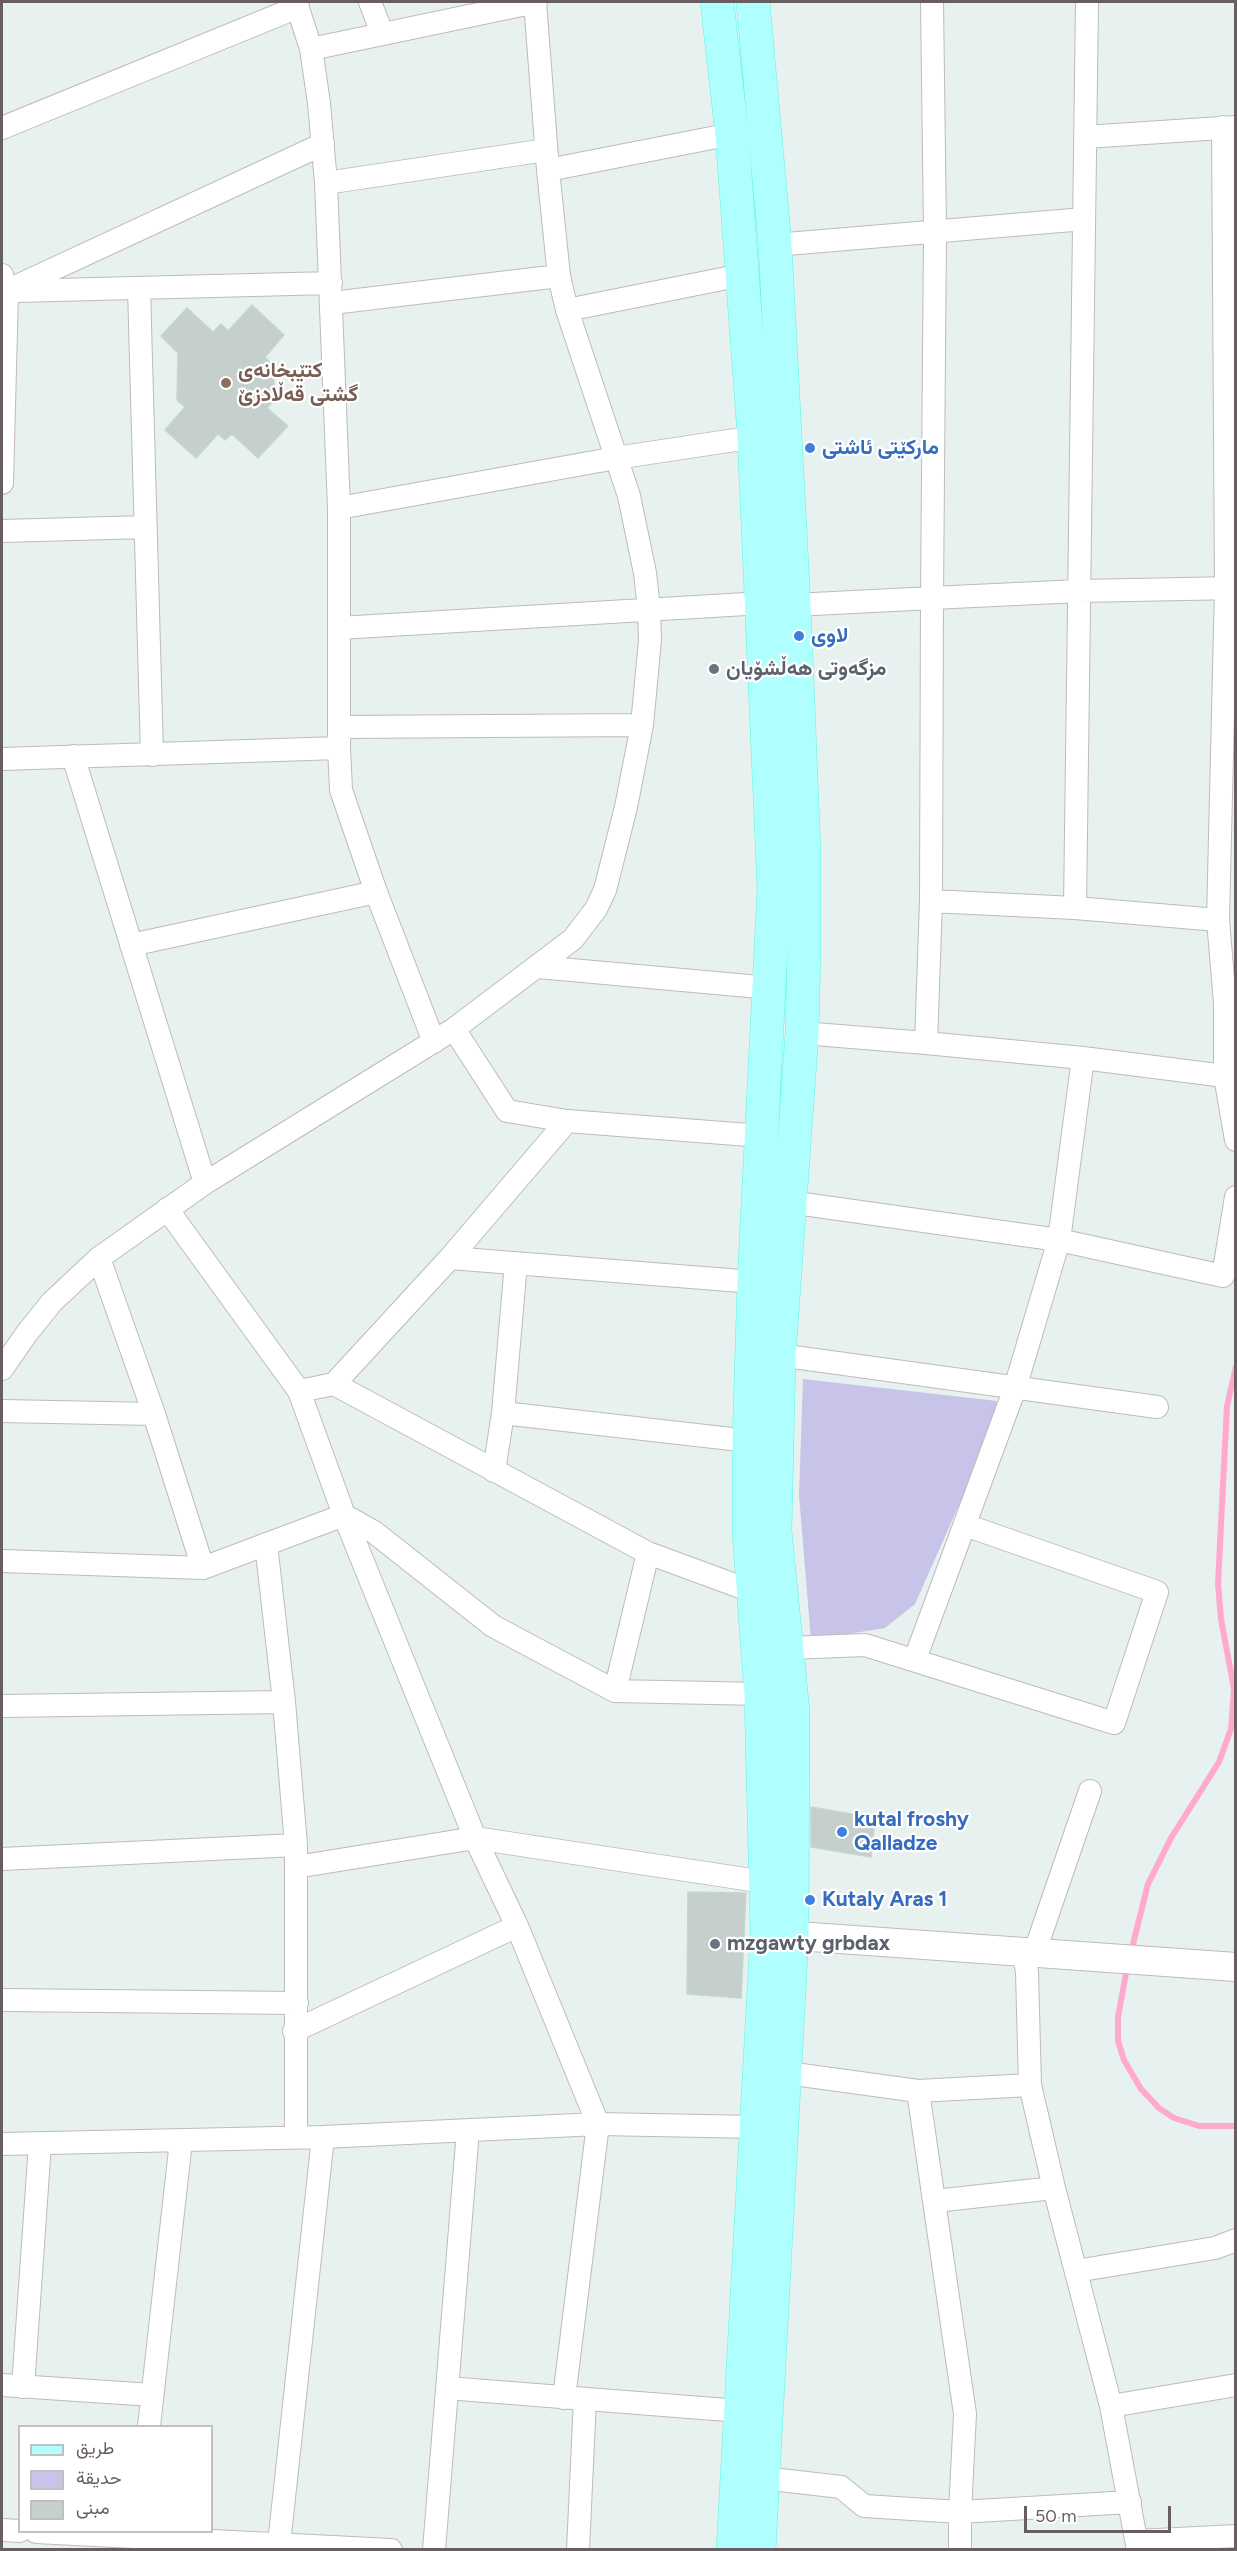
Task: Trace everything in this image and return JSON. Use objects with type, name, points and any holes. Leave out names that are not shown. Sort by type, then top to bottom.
[{"type":"main road","points":[[717,2],[732,134],[742,274],[769,434]]},
{"type":"main road","points":[[734,2550],[740,2411],[758,2127],[780,1935],[793,1712],[775,1531],[779,1355],[801,1034],[804,851],[778,604],[769,434],[775,245],[753,2]]},
{"type":"main road","points":[[759,2550],[787,2073],[780,1935],[765,1882],[761,1694],[749,1533],[749,1441],[754,1282],[771,988],[778,604]]},
{"type":"street","points":[[370,2],[382,33]]},
{"type":"street","points":[[3,1363],[52,1302],[99,1258],[205,1184],[454,1029],[538,967],[580,931],[596,909],[604,890],[626,807],[642,725],[649,651],[649,609],[638,535],[616,458],[567,310],[559,276],[547,160],[535,2],[460,9],[382,33],[311,49]]},
{"type":"street","points":[[926,1043],[931,901],[934,231],[932,2]]},
{"type":"street","points":[[1075,908],[1087,2]]},
{"type":"street","points":[[2,128],[297,4],[311,49],[326,183],[339,508],[341,790],[376,892],[434,1042]]},
{"type":"street","points":[[1085,137],[1229,127],[1231,588],[1218,920],[1230,1002],[1225,1076],[1236,1140]]},
{"type":"street","points":[[326,183],[547,160],[732,134]]},
{"type":"street","points":[[3,287],[322,144]]},
{"type":"street","points":[[775,245],[1084,219]]},
{"type":"street","points":[[567,310],[742,274]]},
{"type":"street","points":[[3,287],[332,293],[559,276]]},
{"type":"street","points":[[2,483],[3,287]]},
{"type":"street","points":[[139,288],[152,755]]},
{"type":"street","points":[[339,508],[616,458],[769,434]]},
{"type":"street","points":[[2,531],[146,527]]},
{"type":"street","points":[[339,628],[649,609],[1079,591],[1231,588]]},
{"type":"street","points":[[2,759],[152,755],[339,738],[642,725]]},
{"type":"street","points":[[73,756],[205,1184]]},
{"type":"street","points":[[131,945],[376,892]]},
{"type":"street","points":[[931,901],[1075,908],[1218,920]]},
{"type":"street","points":[[538,967],[771,988]]},
{"type":"street","points":[[454,1029],[507,1111],[567,1122],[762,1136]]},
{"type":"street","points":[[801,1034],[1083,1058],[1225,1076]]},
{"type":"street","points":[[915,1659],[1015,1388],[1059,1240],[1083,1058]]},
{"type":"street","points":[[299,1391],[334,1384],[450,1258],[567,1122]]},
{"type":"street","points":[[789,1202],[1059,1240],[1223,1276],[1236,1197]]},
{"type":"street","points":[[167,1209],[299,1391],[344,1515],[475,1838],[517,1926],[598,2124],[575,2398],[578,2550]]},
{"type":"street","points":[[99,1258],[154,1414],[203,1568]]},
{"type":"street","points":[[450,1258],[754,1282]]},
{"type":"street","points":[[494,1471],[503,1413],[516,1263]]},
{"type":"street","points":[[779,1355],[1156,1407]]},
{"type":"street","points":[[334,1384],[648,1553],[754,1592]]},
{"type":"street","points":[[2,1411],[154,1414]]},
{"type":"street","points":[[503,1413],[749,1441]]},
{"type":"street","points":[[2,1561],[203,1568],[344,1515],[374,1532],[493,1626],[615,1691],[761,1694]]},
{"type":"street","points":[[788,1648],[865,1645],[1114,1723],[1157,1592],[965,1526]]},
{"type":"street","points":[[266,1544],[284,1702],[296,1856],[297,2003],[294,2031],[296,2137]]},
{"type":"street","points":[[615,1691],[648,1553]]},
{"type":"street","points":[[2,1706],[284,1702]]},
{"type":"street","points":[[1090,1791],[1029,1951],[1027,1972],[1030,2085],[1054,2188],[1111,2406],[1138,2545],[1236,2536]]},
{"type":"street","points":[[2,1859],[296,1856],[475,1838],[765,1882]]},
{"type":"street","points":[[294,2031],[517,1926]]},
{"type":"street","points":[[780,1935],[1236,1966]]},
{"type":"street","points":[[2,2000],[297,2003]]},
{"type":"street","points":[[787,2073],[918,2091],[1030,2085]]},
{"type":"street","points":[[918,2091],[965,2415],[960,2550]]},
{"type":"street","points":[[2,2144],[323,2137],[598,2124],[758,2127]]},
{"type":"street","points":[[434,2550],[468,2130]]},
{"type":"street","points":[[266,2546],[323,2137]]},
{"type":"street","points":[[149,2425],[181,2141]]},
{"type":"street","points":[[40,2144],[12,2386],[152,2395]]},
{"type":"street","points":[[935,2200],[1054,2188]]},
{"type":"street","points":[[1076,2271],[1215,2248],[1236,2240]]},
{"type":"street","points":[[1111,2406],[1236,2385]]},
{"type":"street","points":[[447,2388],[740,2411]]},
{"type":"street","points":[[763,2478],[841,2487],[864,2506],[960,2512],[1130,2502]]},
{"type":"street","points":[[2,2530],[18,2531]]},
{"type":"street","points":[[51,2533],[266,2546],[391,2550]]},
{"type":"green space","points":[[803,1379],[997,1401],[983,1451],[915,1604],[885,1628],[811,1640],[799,1495]]},
{"type":"building","name":"کتێبخانەی گشتی قەڵادزێ","points":[[252,305],[284,335],[265,357],[273,366],[275,400],[267,408],[288,426],[258,458],[232,434],[225,440],[218,434],[196,458],[165,430],[185,407],[177,400],[178,353],[161,336],[187,308],[213,332],[221,324],[228,331]]},
{"type":"building","name":"kutal froshy Qalladze","points":[[811,1807],[875,1818],[871,1857],[811,1847]]},
{"type":"building","name":"mzgawty grbdax","points":[[688,1892],[746,1893],[741,1998],[687,1994]]},
{"type":"waterway","points":[[1131,1952],[1148,1884],[1171,1838],[1219,1762],[1231,1729],[1234,1689],[1221,1619],[1218,1584],[1227,1406],[1236,1367]]},
{"type":"waterway","points":[[1127,1968],[1118,2017],[1118,2041],[1124,2060],[1141,2089],[1159,2108],[1174,2118],[1199,2126],[1236,2126]]},
{"type":"place","name":"کتێبخانەی گشتی قەڵادزێ","points":[[226,383]]},
{"type":"place","name":"مارکێتی ئاشتی","points":[[810,448]]},
{"type":"place","name":"لاوی","points":[[799,636]]},
{"type":"place","name":"مزگەوتی ھەڵشۆیان","points":[[714,669]]},
{"type":"place","name":"kutal froshy Qalladze","points":[[842,1832]]},
{"type":"place","name":"Kutaly Aras 1","points":[[810,1900]]},
{"type":"place","name":"mzgawty grbdax","points":[[715,1944]]}]
